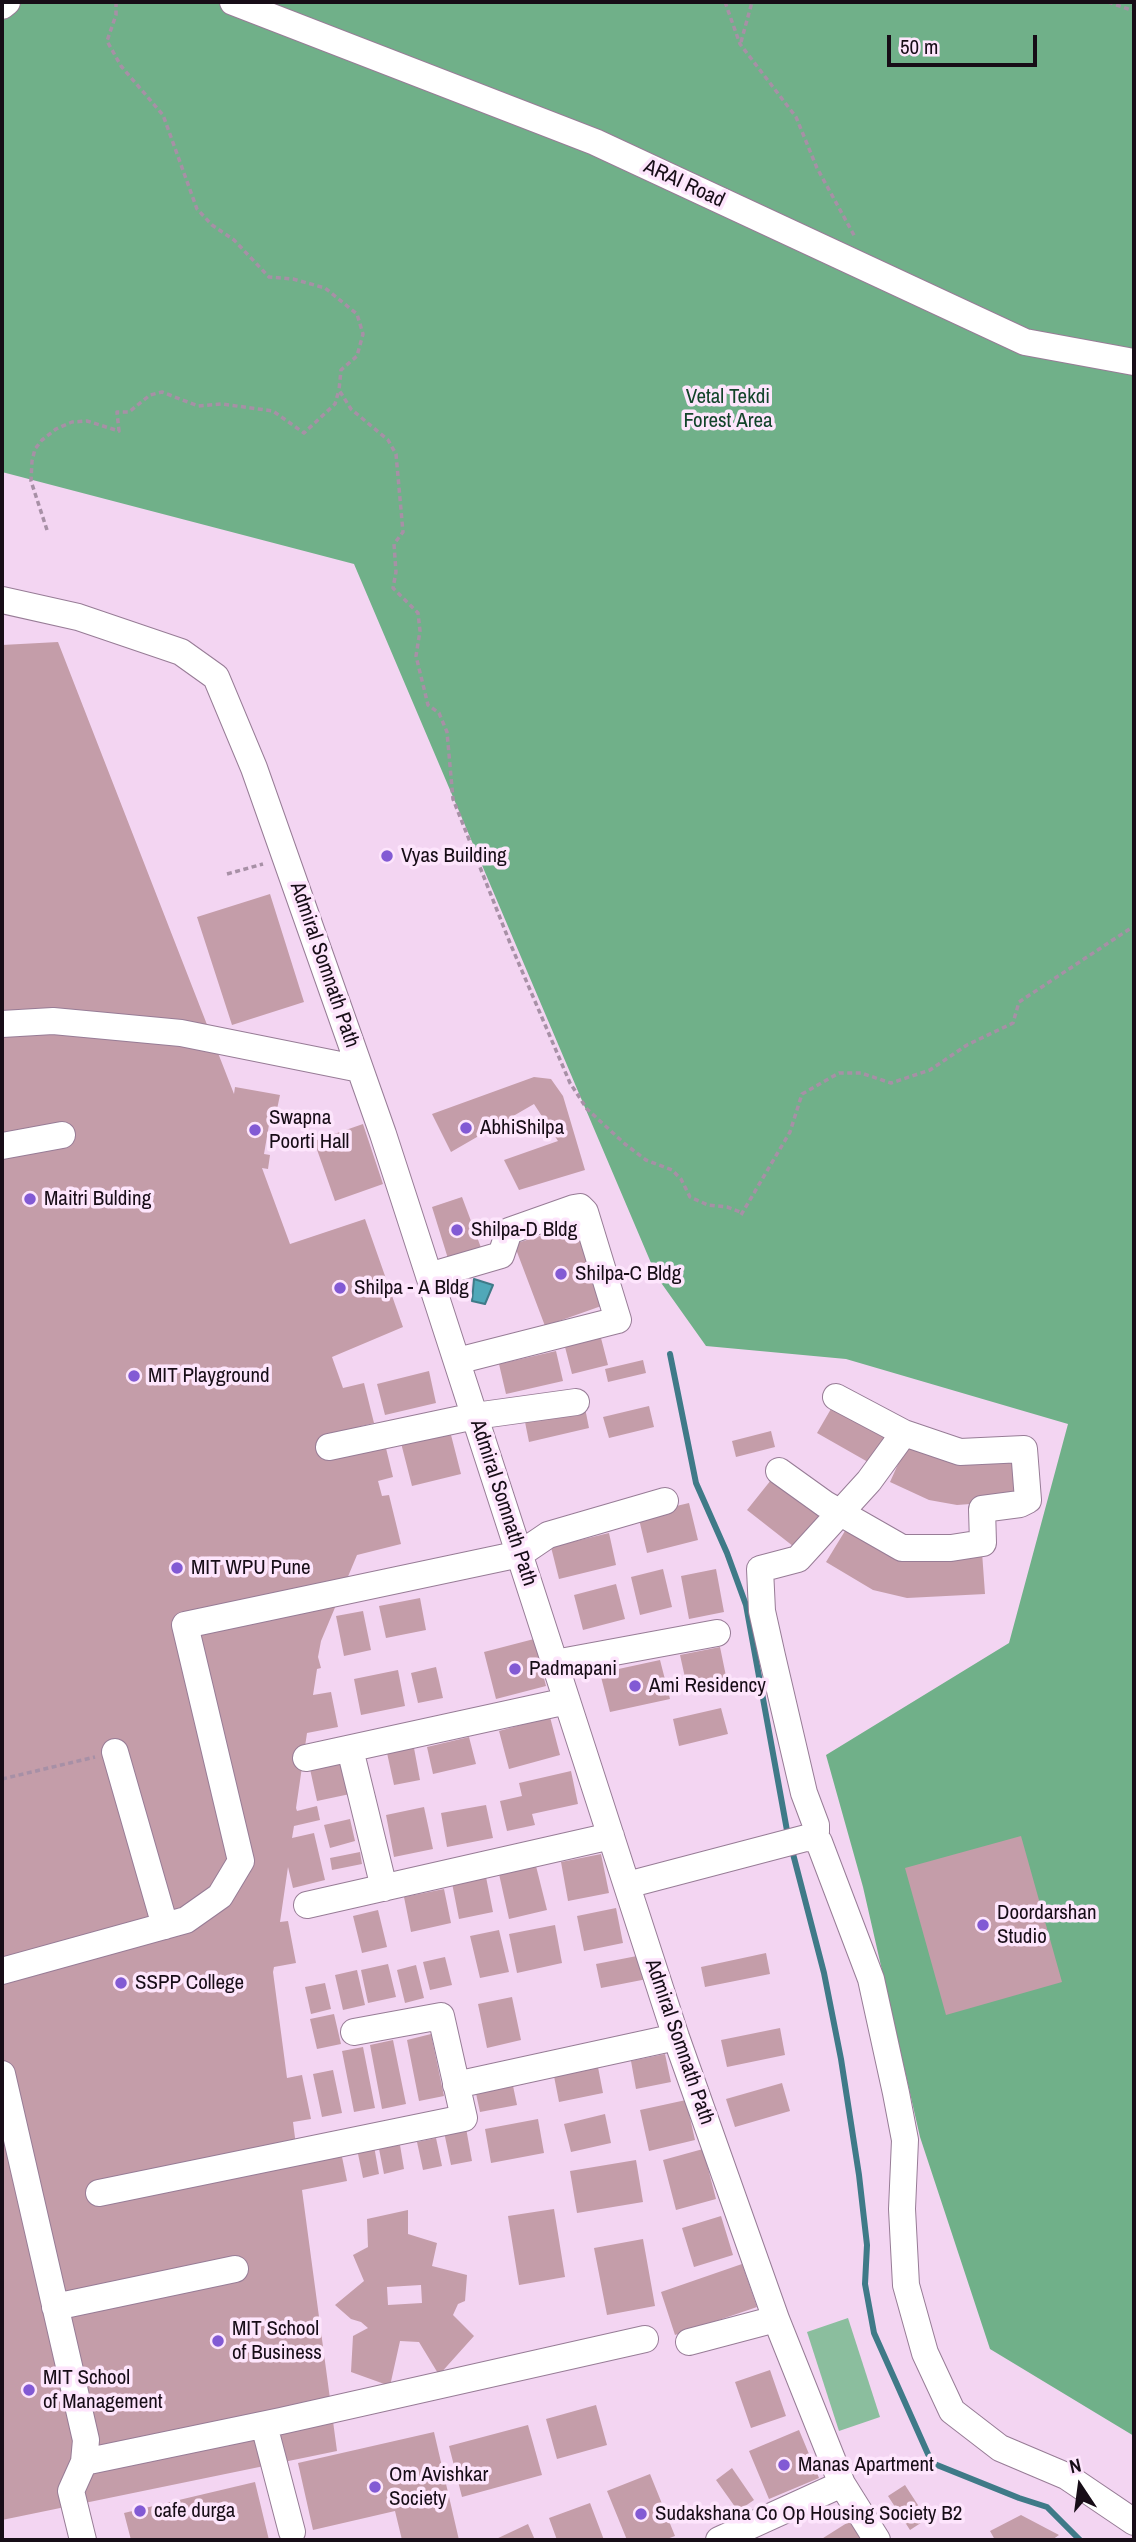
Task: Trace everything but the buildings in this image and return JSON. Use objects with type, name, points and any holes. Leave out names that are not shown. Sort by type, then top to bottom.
[{"type":"street","points":[[2,6],[7,2]]},
{"type":"street","name":"ARAI Road","points":[[233,2],[595,142],[1025,342],[1134,362]]},
{"type":"street","name":"Admiral Somnath Path","points":[[2,600],[78,617],[181,652],[216,677],[254,768],[360,1069],[677,2037],[776,2319],[842,2484],[877,2540]]},
{"type":"street","points":[[2,1024],[53,1021],[181,1033],[360,1069]]},
{"type":"street","points":[[2,1146],[62,1135]]},
{"type":"street","points":[[429,1276],[501,1255],[509,1231],[574,1208],[585,1212],[618,1320],[457,1362]]},
{"type":"street","points":[[779,1471],[825,1504],[842,1511],[902,1548],[951,1548],[983,1543],[982,1509],[1020,1504],[1028,1500],[1024,1449],[960,1452],[904,1433],[836,1397]]},
{"type":"street","points":[[329,1447],[475,1416],[576,1402]]},
{"type":"street","points":[[627,1885],[808,1838],[816,1832],[804,1793],[762,1611],[760,1569],[798,1559],[869,1481],[904,1433]]},
{"type":"street","points":[[2,1971],[186,1920],[220,1896],[241,1861],[185,1625],[520,1554],[548,1535],[665,1501]]},
{"type":"street","points":[[555,1663],[717,1633]]},
{"type":"street","points":[[306,1758],[567,1701]]},
{"type":"street","points":[[349,1749],[384,1888]]},
{"type":"street","points":[[115,1752],[165,1926]]},
{"type":"street","points":[[307,1905],[611,1836]]},
{"type":"street","points":[[808,1838],[822,1845],[871,1979],[905,2140],[902,2209],[906,2285],[925,2353],[946,2399],[952,2411],[1000,2448],[1066,2476],[1134,2522]]},
{"type":"street","points":[[99,2193],[464,2118],[441,2016],[354,2032]]},
{"type":"street","points":[[456,2085],[677,2037]]},
{"type":"street","points":[[2,2074],[8,2126],[86,2440],[84,2462],[71,2491],[83,2540]]},
{"type":"street","points":[[55,2307],[235,2269]]},
{"type":"street","points":[[690,2342],[776,2319]]},
{"type":"street","points":[[84,2462],[264,2425],[645,2339]]},
{"type":"street","points":[[264,2425],[292,2532]]},
{"type":"street","points":[[719,2540],[842,2484]]},
{"type":"path","points":[[47,530],[31,481],[32,461],[34,449],[56,429],[72,422],[87,421],[119,431],[117,412],[129,412],[150,395],[162,392],[198,406],[222,404],[273,411],[304,432],[335,404],[341,370],[357,356],[363,334],[357,314],[326,288],[293,279],[268,277],[234,240],[212,225],[197,209],[163,115],[121,66],[107,41],[116,15],[116,2]]},
{"type":"path","points":[[725,2],[740,44],[796,117],[817,168],[873,271]]},
{"type":"path","points":[[740,44],[752,2]]},
{"type":"path","points":[[1108,2],[1134,11]]},
{"type":"path","points":[[339,390],[351,409],[388,440],[396,454],[402,532],[394,544],[396,572],[393,588],[418,613],[420,631],[416,656],[428,705],[439,713],[447,732],[453,800],[515,956],[570,1083],[587,1109],[625,1144],[646,1160],[672,1170],[681,1179],[690,1197],[742,1214],[790,1132],[802,1094],[839,1073],[861,1073],[891,1083],[930,1070],[967,1045],[1013,1023],[1019,1002],[1134,926]]},
{"type":"path","points":[[228,874],[286,857]]},
{"type":"path","points":[[2,1779],[115,1752]]},
{"type":"green space","name":"Vetal Tekdi Forest Area","points":[[2,2],[1134,2],[1134,2436],[990,2349],[920,2137],[863,1887],[826,1755],[1009,1643],[1068,1424],[846,1359],[706,1346],[657,1277],[354,564],[2,472]]},
{"type":"green space","points":[[848,2318],[880,2417],[839,2431],[807,2332]]},
{"type":"water","points":[[474,1279],[493,1285],[485,1304],[472,1301]]},
{"type":"waterway","points":[[670,1354],[696,1483],[727,1553],[746,1605],[788,1836]]},
{"type":"waterway","points":[[792,1850],[824,1973],[841,2059],[859,2175],[867,2245],[865,2284],[874,2333],[932,2463],[1047,2507],[1080,2540]]},
{"type":"place","name":"Vyas Building","points":[[387,856]]},
{"type":"place","name":"AbhiShilpa","points":[[466,1128]]},
{"type":"place","name":"Swapna Poorti Hall","points":[[255,1130]]},
{"type":"place","name":"Maitri Bulding","points":[[30,1199]]},
{"type":"place","name":"Shilpa-D Bldg","points":[[457,1230]]},
{"type":"place","name":"Shilpa-C Bldg","points":[[561,1274]]},
{"type":"place","name":"Shilpa - A Bldg","points":[[340,1288]]},
{"type":"place","name":"MIT Playground","points":[[134,1376]]},
{"type":"place","name":"MIT WPU Pune","points":[[177,1568]]},
{"type":"place","name":"Padmapani","points":[[515,1669]]},
{"type":"place","name":"Ami Residency","points":[[635,1686]]},
{"type":"place","name":"Doordarshan Studio","points":[[983,1925]]},
{"type":"place","name":"SSPP College","points":[[121,1983]]},
{"type":"place","name":"MIT School of Business","points":[[218,2341]]},
{"type":"place","name":"MIT School of Management","points":[[29,2390]]},
{"type":"place","name":"Manas Apartment","points":[[784,2465]]},
{"type":"place","name":"Om Avishkar Society","points":[[375,2487]]},
{"type":"place","name":"cafe durga","points":[[140,2511]]},
{"type":"place","name":"Sudakshana Co Op Housing Society B2","points":[[641,2514]]}]
